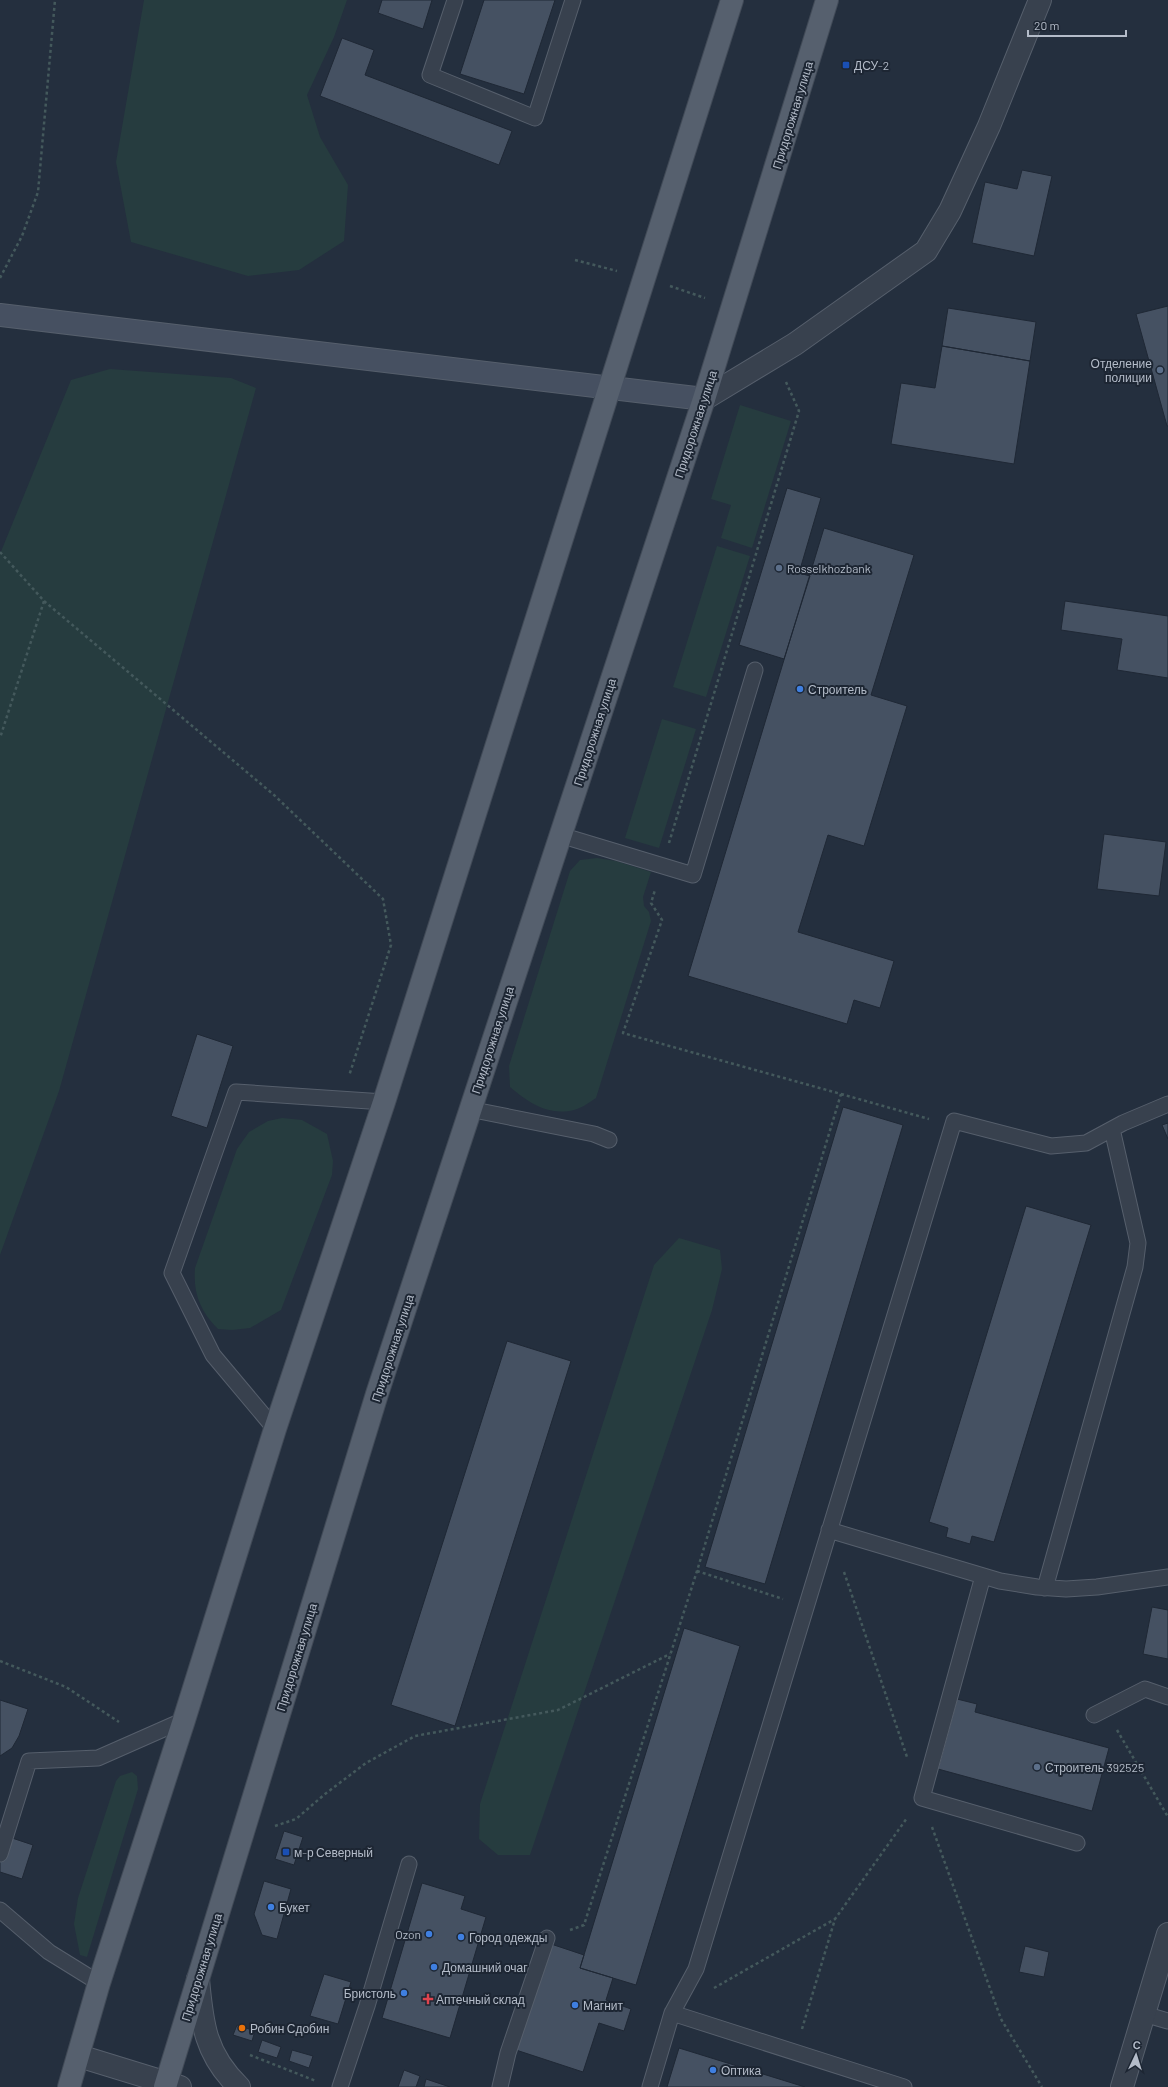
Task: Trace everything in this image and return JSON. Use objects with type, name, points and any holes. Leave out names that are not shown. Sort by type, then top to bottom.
[{"type":"main road","points":[[69,2087],[99,1983],[184,1720],[275,1429],[384,1102],[732,0]]},
{"type":"main road","name":"Придорожная улица","points":[[171,2085],[198,1979],[377,1394],[704,399],[827,0]]},
{"type":"street","points":[[0,315],[610,386],[704,399],[795,344],[926,251],[950,211],[989,126],[1040,0]]},
{"type":"street","points":[[1122,2087],[1168,1934]]},
{"type":"street","points":[[198,1979],[202,2016],[212,2053],[227,2076],[239,2087]]},
{"type":"street","points":[[79,2056],[171,2085]]},
{"type":"lane","points":[[455,0],[430,75],[535,118],[574,0]]},
{"type":"lane","points":[[560,835],[693,875],[755,670]]},
{"type":"lane","points":[[275,1429],[213,1355],[172,1273],[236,1092],[384,1102]]},
{"type":"lane","points":[[650,2087],[672,2013],[696,1969],[954,1121],[1051,1146],[1086,1143],[1112,1129],[1168,1104]]},
{"type":"lane","points":[[470,1109],[594,1134],[609,1140]]},
{"type":"lane","points":[[1045,1588],[1135,1267],[1138,1243],[1112,1129]]},
{"type":"lane","points":[[829,1530],[1000,1581],[1045,1588],[1066,1589],[1097,1587],[1168,1577]]},
{"type":"lane","points":[[983,1576],[922,1798],[1077,1842]]},
{"type":"lane","points":[[1099,1712],[1145,1689],[1168,1697]]},
{"type":"lane","points":[[0,1854],[30,1761],[98,1758],[184,1720]]},
{"type":"lane","points":[[340,2087],[367,2006],[409,1864]]},
{"type":"lane","points":[[0,1910],[49,1952],[99,1983]]},
{"type":"lane","points":[[500,2087],[508,2053],[547,1938]]},
{"type":"lane","points":[[672,2013],[904,2087]]},
{"type":"lane","points":[[1144,2014],[1168,2021]]},
{"type":"path","points":[[0,278],[22,236],[38,192],[54,0]]},
{"type":"path","points":[[799,410],[651,903],[662,920],[623,1033],[953,1125]]},
{"type":"path","points":[[0,552],[44,601],[274,795],[382,899],[390,945],[342,1100]]},
{"type":"path","points":[[0,738],[44,601]]},
{"type":"path","points":[[547,1938],[584,1925],[697,1571],[841,1094]]},
{"type":"path","points":[[697,1571],[806,1607]]},
{"type":"path","points":[[273,1832],[276,1825],[296,1819],[324,1794],[366,1763],[415,1736],[558,1710],[671,1654]]},
{"type":"path","points":[[0,1661],[66,1687],[142,1738]]},
{"type":"path","points":[[1099,1712],[1168,1817]]},
{"type":"path","points":[[796,2052],[835,1919],[922,1798]]},
{"type":"path","points":[[713,1989],[835,1919]]},
{"type":"path","points":[[248,2054],[319,2083]]},
{"type":"green space","points":[[144,0],[347,0],[334,37],[307,95],[320,137],[348,185],[344,241],[299,270],[248,276],[131,242],[116,162]]},
{"type":"green space","points":[[110,369],[231,378],[256,388],[59,1091],[0,1255],[0,554],[71,380]]},
{"type":"green space","points":[[740,405],[791,421],[752,548],[721,538],[731,505],[711,499]]},
{"type":"green space","points":[[717,546],[750,556],[706,697],[673,687]]},
{"type":"green space","points":[[662,719],[696,729],[659,848],[625,838]]},
{"type":"green space","points":[[597,858],[616,861],[651,872],[643,897],[644,906],[649,912],[651,921],[596,1098],[586,1105],[574,1110],[547,1110],[532,1103],[510,1087],[509,1066],[570,871],[580,860]]},
{"type":"green space","points":[[282,1118],[302,1120],[327,1134],[333,1161],[332,1175],[281,1310],[250,1328],[232,1330],[218,1329],[202,1308],[199,1301],[195,1286],[195,1268],[237,1149],[249,1132],[268,1121]]},
{"type":"green space","points":[[679,1238],[720,1250],[722,1269],[712,1310],[530,1855],[498,1855],[479,1839],[480,1804],[654,1265]]},
{"type":"green space","points":[[132,1772],[137,1776],[138,1789],[87,1957],[80,1955],[74,1924],[78,1898],[116,1781],[120,1776]]},
{"type":"building","points":[[382,0],[432,0],[423,29],[378,13]]},
{"type":"building","points":[[484,0],[555,0],[524,94],[460,74]]},
{"type":"building","points":[[342,38],[374,50],[365,75],[512,131],[499,165],[320,96]]},
{"type":"building","points":[[1022,170],[1052,176],[1034,256],[972,243],[985,182],[1017,189]]},
{"type":"building","name":"Отделение полиции","points":[[1168,306],[1168,426],[1167,426],[1136,314]]},
{"type":"building","points":[[948,308],[1036,322],[1030,361],[942,346]]},
{"type":"building","points":[[942,346],[1030,361],[1014,464],[891,444],[901,383],[935,388]]},
{"type":"building","points":[[787,488],[821,498],[799,573],[810,576],[784,659],[739,645]]},
{"type":"building","points":[[824,528],[914,555],[871,695],[907,706],[864,846],[828,835],[798,932],[894,961],[880,1008],[854,1000],[847,1024],[688,976]]},
{"type":"building","points":[[1065,601],[1168,616],[1168,678],[1117,670],[1122,639],[1061,630]]},
{"type":"building","points":[[1104,834],[1166,842],[1159,896],[1097,889]]},
{"type":"building","points":[[197,1034],[233,1046],[207,1128],[171,1116]]},
{"type":"building","points":[[843,1107],[903,1125],[765,1584],[705,1567]]},
{"type":"building","points":[[1168,1123],[1168,1139],[1162,1125]]},
{"type":"building","points":[[1026,1206],[1091,1225],[994,1542],[972,1536],[970,1544],[946,1537],[948,1528],[929,1522]]},
{"type":"building","points":[[507,1341],[571,1361],[455,1726],[391,1705]]},
{"type":"building","points":[[1152,1607],[1168,1610],[1168,1659],[1143,1654]]},
{"type":"building","points":[[684,1628],[740,1646],[636,1985],[580,1968]]},
{"type":"building","points":[[957,1699],[977,1704],[975,1712],[1109,1748],[1092,1811],[938,1769]]},
{"type":"building","points":[[0,1700],[28,1709],[19,1736],[12,1748],[0,1756]]},
{"type":"building","points":[[284,1831],[303,1837],[294,1865],[275,1859]]},
{"type":"building","points":[[0,1834],[33,1845],[22,1879],[0,1872]]},
{"type":"building","points":[[264,1881],[291,1889],[277,1939],[262,1935],[254,1914]]},
{"type":"building","name":"Домашний очаг","points":[[422,1883],[465,1896],[461,1909],[486,1917],[450,2038],[382,2018]]},
{"type":"building","name":"Магнит","points":[[551,1944],[584,1955],[580,1968],[613,1978],[606,2000],[631,2009],[624,2031],[599,2023],[583,2072],[516,2050]]},
{"type":"building","points":[[1025,1946],[1049,1952],[1044,1977],[1019,1972]]},
{"type":"building","points":[[324,1974],[351,1982],[338,2024],[310,2016]]},
{"type":"building","points":[[237,2025],[255,2031],[252,2041],[233,2035]]},
{"type":"building","points":[[262,2040],[281,2047],[277,2058],[258,2052]]},
{"type":"building","points":[[679,2048],[805,2087],[667,2087]]},
{"type":"building","points":[[292,2050],[313,2056],[309,2068],[289,2061]]},
{"type":"building","points":[[404,2070],[420,2076],[416,2087],[398,2087]]},
{"type":"building","points":[[426,2079],[450,2087],[424,2087]]},
{"type":"place","name":"ДСУ-2","points":[[846,65]]},
{"type":"place","name":"Отделение полиции","points":[[1160,370]]},
{"type":"place","name":"Rosselkhozbank","points":[[779,568]]},
{"type":"place","name":"Строитель","points":[[800,689]]},
{"type":"place","name":"Строитель 392525","points":[[1037,1767]]},
{"type":"place","name":"м-р Северный","points":[[286,1852]]},
{"type":"place","name":"Букет","points":[[271,1907]]},
{"type":"place","name":"Ozon","points":[[429,1934]]},
{"type":"place","name":"Город одежды","points":[[461,1937]]},
{"type":"place","name":"Домашний очаг","points":[[434,1967]]},
{"type":"place","name":"Бристоль","points":[[404,1993]]},
{"type":"place","name":"Аптечный склад","points":[[428,1999]]},
{"type":"place","name":"Магнит","points":[[575,2005]]},
{"type":"place","name":"Робин Сдобин","points":[[242,2028]]},
{"type":"place","name":"Оптика","points":[[713,2070]]}]
